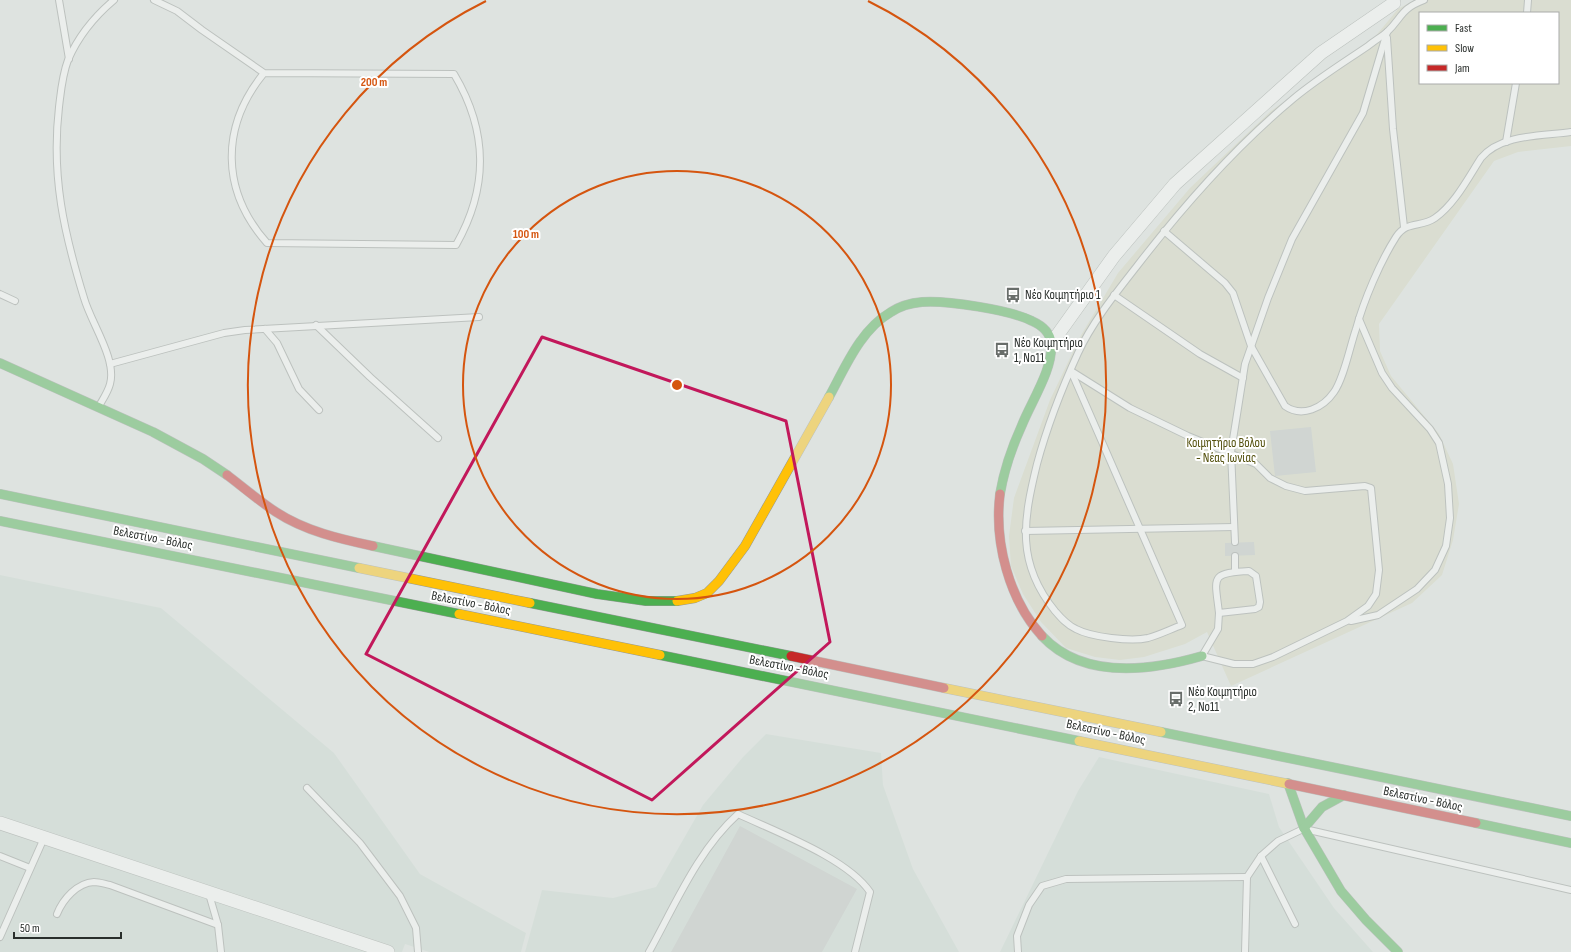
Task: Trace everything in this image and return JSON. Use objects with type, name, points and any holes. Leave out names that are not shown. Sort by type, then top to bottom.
[{"type":"main road","points":[[0,363],[152,432],[204,459],[236,481],[269,508],[296,523],[327,535],[352,542],[597,594],[646,601],[668,602],[695,598],[707,593],[732,566],[790,468],[857,347],[870,328],[883,316],[897,309],[923,303],[963,304],[1033,321],[1043,328],[1048,334],[1051,344],[1051,356],[1005,467],[999,490],[1000,537],[1008,577],[1024,612],[1040,633],[1064,654],[1084,662],[1112,666],[1156,667],[1183,662],[1202,656]]},
{"type":"main road","name":"Βελεστίνο - Βόλος","points":[[0,494],[1571,816]]},
{"type":"main road","name":"Βελεστίνο - Βόλος","points":[[0,521],[1288,783],[1571,843]]},
{"type":"main road","points":[[1288,783],[1304,828],[1342,891],[1366,920],[1398,952]]},
{"type":"main road","points":[[1304,828],[1322,807],[1344,795]]},
{"type":"street","points":[[1051,344],[1114,256],[1175,184],[1321,53],[1394,3]]},
{"type":"street","points":[[0,823],[388,952]]},
{"type":"lane","points":[[59,0],[69,59]]},
{"type":"lane","points":[[98,408],[110,385],[110,364],[85,300],[67,241],[57,181],[57,124],[62,79],[69,59],[81,36],[98,13],[114,0]]},
{"type":"lane","points":[[154,0],[177,11],[264,73],[454,74],[463,90],[474,118],[479,142],[480,161],[480,178],[475,202],[456,245],[267,244],[241,205],[233,175],[231,160],[233,136],[239,113],[254,85],[264,73]]},
{"type":"lane","points":[[1071,371],[1182,625],[1146,638],[1128,639],[1094,635],[1076,630],[1063,621],[1048,602],[1032,575],[1026,551],[1025,531],[1027,508],[1041,451],[1071,371],[1079,351],[1114,295],[1164,231],[1204,184],[1272,117],[1295,97],[1387,32],[1402,12],[1424,0]]},
{"type":"lane","points":[[1527,12],[1528,0]]},
{"type":"lane","points":[[1387,32],[1393,129],[1404,227]]},
{"type":"lane","points":[[1235,542],[1231,452],[1243,378],[1252,346],[1268,298],[1292,239],[1363,113],[1387,32]]},
{"type":"lane","points":[[1506,142],[1516,84]]},
{"type":"lane","points":[[1164,231],[1225,283],[1233,294],[1252,346],[1285,406],[1290,410],[1303,412],[1324,404],[1334,392],[1359,319],[1376,276],[1396,237],[1404,227],[1427,222],[1446,210],[1488,150],[1506,142],[1571,132]]},
{"type":"lane","points":[[0,294],[15,301]]},
{"type":"lane","points":[[1114,295],[1200,354],[1243,378]]},
{"type":"lane","points":[[110,364],[224,333],[316,325],[479,317]]},
{"type":"lane","points":[[1347,621],[1378,615],[1417,589],[1435,570],[1441,558],[1446,546],[1450,518],[1448,484],[1439,443],[1430,429],[1392,388],[1382,374],[1359,319]]},
{"type":"lane","points":[[316,325],[370,377],[438,438]]},
{"type":"lane","points":[[265,329],[277,343],[299,389],[319,410]]},
{"type":"lane","points":[[1071,371],[1130,408],[1188,436],[1231,452],[1256,464],[1270,478],[1286,486],[1305,491],[1365,486],[1371,488],[1379,570],[1376,594],[1368,606],[1347,621],[1272,657],[1253,664],[1234,664],[1202,656],[1218,629],[1219,612],[1216,582],[1217,577],[1224,573],[1235,571],[1249,571],[1254,574],[1260,605],[1255,609],[1219,612]]},
{"type":"lane","points":[[1025,531],[1234,527]]},
{"type":"lane","points":[[1235,556],[1235,571]]},
{"type":"lane","points":[[306,788],[360,843],[400,896],[416,928],[418,952]]},
{"type":"lane","points":[[649,952],[697,866],[725,826],[738,814],[820,852],[862,881],[870,892],[855,952]]},
{"type":"lane","points":[[1245,952],[1247,877],[1261,856],[1278,841],[1304,828],[1571,890]]},
{"type":"lane","points":[[0,937],[44,838]]},
{"type":"lane","points":[[0,856],[30,868]]},
{"type":"lane","points":[[1261,856],[1295,924]]},
{"type":"lane","points":[[1018,952],[1017,936],[1029,905],[1042,886],[1066,879],[1247,877]]},
{"type":"lane","points":[[57,914],[69,894],[85,884],[95,882],[110,885],[218,925]]},
{"type":"lane","points":[[209,892],[218,925],[221,952]]},
{"type":"highlighted area","points":[[542,337],[786,421],[830,642],[652,800],[366,654]]},
{"type":"shaded area","points":[[0,575],[161,608],[334,753],[420,874],[526,933],[521,952],[429,952],[405,944],[402,952],[0,952]]},
{"type":"shaded area","points":[[766,734],[881,753],[883,785],[913,869],[959,952],[525,952],[542,890],[613,898],[656,887],[703,805],[743,757]]},
{"type":"shaded area","points":[[1099,757],[1269,794],[1279,827],[1334,908],[1373,952],[1000,952],[1078,791]]},
{"type":"green space","name":"Κοιμητήριο Βόλου - Νέας Ιωνίας","points":[[1415,0],[1571,0],[1571,146],[1518,152],[1494,161],[1379,324],[1380,351],[1391,376],[1439,434],[1453,464],[1459,504],[1453,540],[1442,575],[1412,603],[1231,686],[1207,632],[1185,644],[1144,657],[1120,660],[1095,657],[1066,648],[1041,622],[1023,594],[1011,566],[1009,536],[1014,498],[1050,400],[1080,337],[1118,273],[1190,188],[1271,111],[1374,38],[1398,9]]},
{"type":"building","points":[[1311,427],[1316,472],[1275,476],[1270,431]]},
{"type":"building","points":[[1254,542],[1255,555],[1225,556],[1225,543]]},
{"type":"building","points":[[740,826],[857,889],[822,952],[671,952]]},
{"type":"traffic: fast","points":[[829,397],[854,350],[870,329],[880,320],[902,306],[922,302],[962,304],[1009,313],[1035,323],[1042,327],[1049,335],[1051,343],[1049,363],[1046,374],[1018,433],[1006,467],[1000,494]]},
{"type":"traffic: fast","points":[[0,363],[153,432],[203,459],[227,475]]},
{"type":"traffic: fast","points":[[0,494],[359,568]]},
{"type":"traffic: fast","points":[[0,521],[459,614]]},
{"type":"traffic: fast","points":[[373,546],[597,594],[646,601],[677,601]]},
{"type":"traffic: fast","points":[[530,603],[791,656]]},
{"type":"traffic: fast","points":[[1042,636],[1059,650],[1077,660],[1097,666],[1139,668],[1202,656]]},
{"type":"traffic: fast","points":[[660,655],[1079,741]]},
{"type":"traffic: fast","points":[[1161,732],[1571,816]]},
{"type":"traffic: fast","points":[[1288,783],[1304,828]]},
{"type":"traffic: fast","points":[[1304,828],[1322,807],[1344,795]]},
{"type":"traffic: fast","points":[[1476,823],[1571,843]]},
{"type":"traffic: fast","points":[[1304,828],[1341,891],[1366,920],[1398,952]]},
{"type":"traffic: slow","points":[[677,601],[695,598],[707,593],[719,581],[745,546],[829,397]]},
{"type":"traffic: slow","points":[[359,568],[530,603]]},
{"type":"traffic: slow","points":[[459,614],[660,655]]},
{"type":"traffic: slow","points":[[944,688],[1161,732]]},
{"type":"traffic: slow","points":[[1079,741],[1289,784]]},
{"type":"traffic: jam","points":[[227,475],[257,499],[287,519],[335,537],[373,546]]},
{"type":"traffic: jam","points":[[1000,494],[999,531],[1006,570],[1030,622],[1042,636]]},
{"type":"traffic: jam","points":[[791,656],[944,688]]},
{"type":"traffic: jam","points":[[1289,784],[1476,823]]},
{"type":"place","name":"Νέο Κοιμητήριο 1","points":[[1013,295]]},
{"type":"place","name":"Νέο Κοιμητήριο 1, Νο11","points":[[1002,350]]},
{"type":"place","name":"Νέο Κοιμητήριο 2, Νο11","points":[[1176,699]]}]
